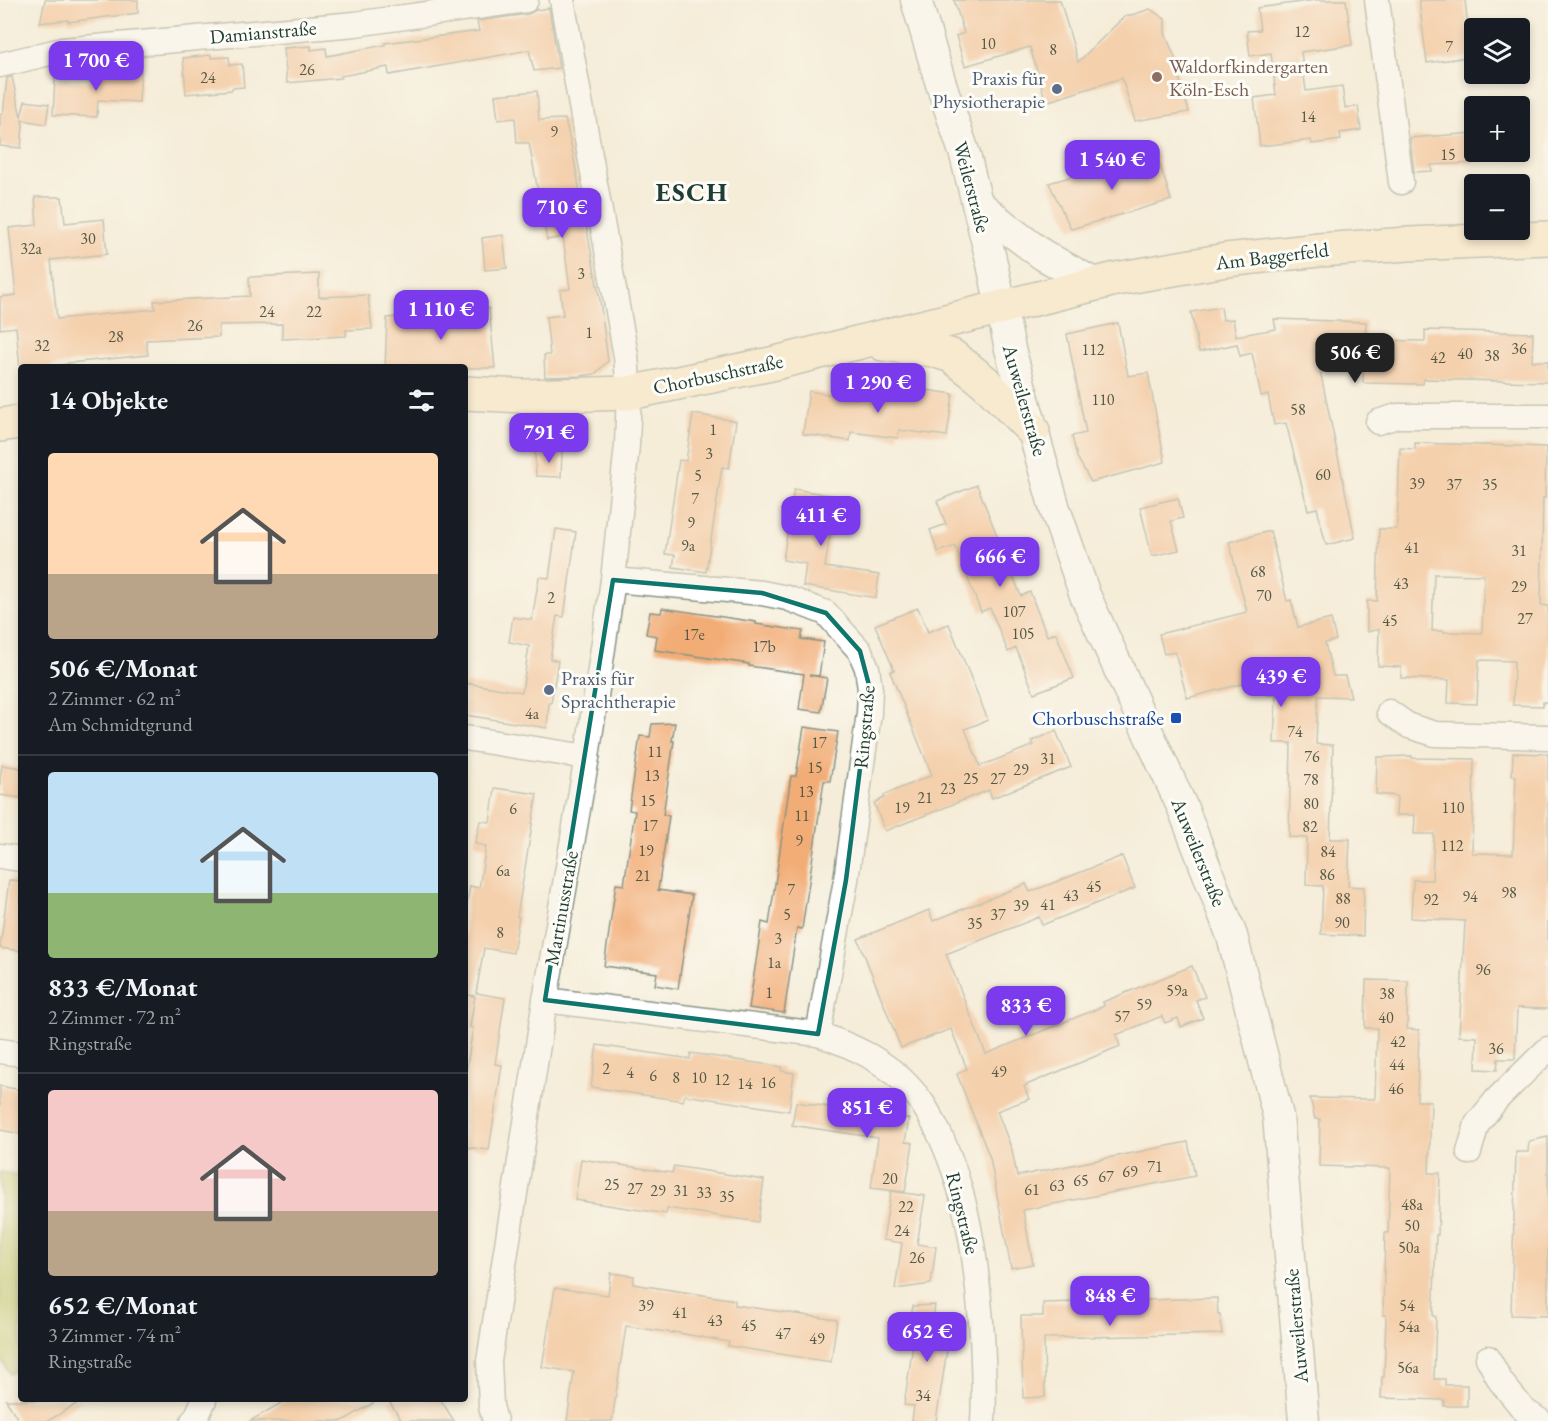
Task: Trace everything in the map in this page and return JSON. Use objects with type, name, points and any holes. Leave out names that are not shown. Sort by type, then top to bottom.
[{"type":"main road","name":"Am Baggerfeld","points":[[1000,307],[1116,279],[1226,260],[1409,243],[1548,238]]},
{"type":"main road","name":"Chorbuschstraße","points":[[468,393],[524,396],[628,393],[771,364],[1000,307]]},
{"type":"main road","points":[[863,341],[933,350],[952,356],[984,381],[1033,431]]},
{"type":"main road","points":[[0,425],[18,422]]},
{"type":"street","name":"Damianstraße","points":[[0,65],[62,50],[355,24],[526,0]]},
{"type":"street","name":"Martinusstraße","points":[[495,1421],[489,1361],[545,1000],[587,757],[613,580],[627,445],[626,356],[562,0]]},
{"type":"street","name":"Weilerstraße","points":[[916,0],[965,155],[991,259],[1000,307]]},
{"type":"street","points":[[1377,0],[1401,182]]},
{"type":"street","points":[[977,203],[1043,255],[1095,284]]},
{"type":"street","name":"Auweilerstraße","points":[[1000,307],[1055,509],[1084,595],[1184,811],[1232,936],[1278,1116],[1304,1421]]},
{"type":"street","points":[[1378,422],[1397,416],[1548,416]]},
{"type":"street","name":"Ringstraße","points":[[613,580],[762,593],[787,598],[826,613],[860,651],[867,668],[870,689],[869,713],[846,880],[818,1034]]},
{"type":"street","points":[[1389,712],[1409,726],[1435,734],[1548,737]]},
{"type":"street","points":[[468,738],[587,757]]},
{"type":"street","points":[[0,856],[18,859]]},
{"type":"street","name":"Ringstraße","points":[[545,1000],[818,1034],[852,1046],[900,1077],[927,1110],[943,1142],[963,1204],[979,1291],[984,1368],[983,1421]]},
{"type":"street","points":[[1468,1152],[1477,1124],[1497,1099],[1548,1049]]},
{"type":"street","points":[[0,1051],[18,1054]]},
{"type":"street","points":[[1488,1358],[1501,1382],[1524,1410],[1540,1421]]},
{"type":"street","points":[[194,1421],[203,1402]]},
{"type":"highlighted area","points":[[613,580],[762,593],[826,613],[860,651],[870,689],[846,880],[818,1034],[545,1000]]},
{"type":"green space","points":[[0,1172],[18,1175],[18,1370],[10,1374],[0,1358]]},
{"type":"building","points":[[45,0],[138,0],[138,13],[68,22],[68,20],[40,23]]},
{"type":"building","points":[[954,0],[1060,0],[1078,62],[1125,16],[1150,9],[1165,19],[1165,33],[1176,60],[1175,64],[1189,112],[1135,121],[1122,78],[1046,102],[1030,47],[965,66],[956,36],[964,33]]},
{"type":"building","points":[[1316,0],[1346,0],[1352,45],[1301,52],[1306,91],[1342,86],[1345,108],[1358,106],[1361,130],[1340,133],[1341,140],[1312,144],[1311,140],[1260,146],[1254,98],[1276,95],[1271,53],[1250,56],[1247,31],[1260,30],[1257,8]]},
{"type":"building","points":[[1419,0],[1465,0],[1467,18],[1464,18],[1464,57],[1427,63]]},
{"type":"building","points":[[549,8],[559,68],[534,71],[529,50],[389,75],[388,67],[341,76],[341,78],[287,83],[284,48],[311,46],[311,50],[326,48],[327,56],[385,45],[385,43],[479,31],[477,21],[528,14]]},
{"type":"building","points":[[211,55],[211,58],[229,57],[230,65],[242,64],[244,87],[186,94],[183,58]]},
{"type":"building","points":[[100,68],[141,70],[139,102],[98,100],[97,117],[53,115],[55,79],[99,82]]},
{"type":"building","points":[[12,77],[21,117],[25,101],[49,104],[46,124],[22,120],[21,148],[0,146],[0,114],[3,114],[7,78]]},
{"type":"building","points":[[537,91],[539,120],[565,119],[573,154],[600,300],[608,361],[595,374],[545,377],[544,355],[550,355],[546,317],[563,315],[560,290],[570,289],[563,237],[547,240],[529,143],[517,143],[515,118],[498,120],[495,95]]},
{"type":"building","points":[[1464,134],[1464,162],[1474,163],[1431,165],[1432,171],[1414,172],[1410,138]]},
{"type":"building","points":[[1156,152],[1171,200],[1071,229],[1049,183]]},
{"type":"building","points":[[35,197],[62,197],[65,223],[104,219],[107,254],[51,260],[57,319],[155,309],[154,301],[250,296],[249,277],[319,274],[319,297],[368,295],[372,329],[346,330],[346,336],[282,339],[282,324],[219,325],[219,337],[146,340],[148,355],[69,364],[20,364],[16,327],[0,329],[0,297],[16,295],[9,228],[37,225]]},
{"type":"building","points":[[503,235],[507,268],[485,270],[482,238]]},
{"type":"building","points":[[1221,307],[1223,320],[1233,319],[1236,336],[1276,329],[1274,319],[1366,322],[1365,340],[1425,341],[1425,330],[1533,333],[1532,361],[1548,361],[1548,382],[1424,379],[1423,384],[1363,383],[1364,354],[1316,351],[1355,538],[1326,545],[1317,508],[1308,510],[1286,423],[1274,425],[1268,395],[1261,396],[1252,353],[1240,356],[1237,344],[1199,352],[1191,312]]},
{"type":"building","points":[[489,308],[495,368],[468,368],[468,364],[385,364],[387,318]]},
{"type":"building","points":[[1118,323],[1128,376],[1148,373],[1165,462],[1091,482],[1077,457],[1072,436],[1086,433],[1067,334]]},
{"type":"building","points":[[906,387],[953,394],[947,436],[899,430],[898,438],[851,432],[850,441],[803,434],[809,391],[856,399],[858,390],[904,396]]},
{"type":"building","points":[[693,414],[736,421],[729,468],[722,467],[706,572],[673,567],[675,555],[665,554],[679,460],[686,461]]},
{"type":"building","points":[[1415,443],[1546,447],[1541,605],[1548,606],[1548,702],[1543,702],[1543,706],[1513,705],[1514,661],[1479,660],[1477,704],[1448,703],[1449,680],[1401,678],[1401,667],[1378,666],[1379,629],[1367,632],[1367,601],[1377,601],[1379,529],[1397,529],[1400,448],[1415,449]],"holes":[[[1434,574],[1484,575],[1482,633],[1432,631]]]},
{"type":"building","points":[[535,451],[562,452],[561,477],[536,476]]},
{"type":"building","points":[[977,485],[1021,596],[1030,592],[1047,636],[1056,633],[1074,678],[1034,693],[1016,648],[1008,652],[990,608],[981,612],[955,546],[938,552],[930,530],[946,524],[937,501]]},
{"type":"building","points":[[794,489],[836,496],[825,567],[879,575],[876,598],[803,586],[806,564],[783,560]]},
{"type":"building","points":[[1178,498],[1183,518],[1171,521],[1179,550],[1152,556],[1140,507]]},
{"type":"building","points":[[556,529],[576,532],[564,617],[557,616],[550,659],[558,661],[551,703],[549,703],[547,728],[468,715],[468,683],[522,692],[529,646],[509,642],[513,617],[532,620],[539,577],[549,578]]},
{"type":"building","points":[[1270,531],[1287,601],[1291,600],[1298,627],[1331,619],[1336,640],[1325,643],[1333,676],[1345,676],[1351,697],[1318,696],[1316,744],[1333,745],[1330,839],[1350,839],[1348,886],[1364,887],[1363,936],[1321,934],[1323,886],[1306,885],[1307,838],[1289,837],[1291,743],[1274,743],[1276,695],[1268,695],[1268,677],[1187,698],[1175,652],[1164,654],[1159,634],[1247,612],[1229,542]]},
{"type":"building","points":[[662,608],[803,631],[801,639],[824,642],[819,676],[809,675],[827,678],[821,712],[799,709],[804,674],[655,650],[657,636],[646,634],[650,612],[661,613]]},
{"type":"building","points":[[918,608],[928,632],[949,624],[988,720],[965,729],[980,766],[1034,745],[1032,741],[1056,731],[1071,767],[992,798],[989,790],[885,831],[874,803],[884,798],[884,795],[932,775],[890,672],[894,670],[875,625]]},
{"type":"building","points":[[675,723],[663,815],[669,816],[658,890],[692,895],[678,989],[655,985],[657,973],[604,966],[616,884],[624,885],[635,811],[629,810],[640,736],[650,737],[652,724]]},
{"type":"building","points":[[804,727],[838,732],[830,781],[824,781],[802,929],[797,928],[784,1013],[749,1008],[762,922],[769,924],[791,776],[796,776]]},
{"type":"building","points":[[1513,753],[1548,754],[1548,1009],[1517,1008],[1515,1059],[1498,1059],[1497,1070],[1476,1069],[1477,1037],[1459,1036],[1465,921],[1411,918],[1413,880],[1432,880],[1434,834],[1414,834],[1415,815],[1396,815],[1397,796],[1376,794],[1377,757],[1474,759],[1472,853],[1513,854],[1516,776],[1512,776]]},
{"type":"building","points":[[2,765],[18,768],[18,798],[0,795]]},
{"type":"building","points":[[495,788],[537,794],[513,953],[484,948],[476,993],[505,998],[495,1064],[502,1065],[489,1150],[468,1147],[468,1060],[475,996],[468,995],[468,898],[470,886],[479,888],[486,846],[475,844],[480,821],[490,822]]},
{"type":"building","points":[[1122,856],[1135,888],[1042,925],[1039,917],[946,954],[986,1054],[1104,1006],[1103,1002],[1192,966],[1205,997],[1196,1000],[1203,1018],[1181,1027],[1178,1018],[1165,1023],[1162,1016],[1116,1035],[1120,1046],[1024,1086],[1029,1099],[997,1111],[1012,1150],[1017,1176],[1188,1142],[1195,1176],[1023,1210],[1033,1264],[1011,1268],[990,1158],[957,1074],[967,1069],[951,1029],[901,1048],[858,939],[929,910],[933,921],[1026,884],[1030,892]]},
{"type":"building","points":[[9,880],[18,881],[18,951],[0,948]]},
{"type":"building","points":[[1366,980],[1408,981],[1407,1029],[1419,1030],[1417,1101],[1431,1101],[1429,1173],[1440,1173],[1433,1316],[1436,1317],[1434,1379],[1445,1379],[1445,1385],[1467,1385],[1467,1406],[1444,1406],[1444,1400],[1381,1398],[1386,1315],[1383,1315],[1385,1233],[1388,1233],[1390,1168],[1319,1166],[1320,1119],[1315,1119],[1310,1098],[1375,1099],[1377,1028],[1365,1028]]},
{"type":"building","points":[[597,1045],[690,1059],[691,1053],[782,1067],[781,1071],[794,1073],[789,1111],[685,1095],[683,1101],[591,1087]]},
{"type":"building","points":[[0,1086],[18,1089],[18,1133],[0,1130]]},
{"type":"building","points":[[796,1102],[909,1119],[905,1142],[913,1143],[905,1192],[871,1188],[878,1138],[792,1125]]},
{"type":"building","points":[[1548,1137],[1548,1316],[1511,1315],[1516,1152],[1528,1152],[1529,1141]]},
{"type":"building","points":[[581,1159],[672,1173],[674,1166],[764,1180],[758,1222],[667,1208],[666,1214],[575,1200]]},
{"type":"building","points":[[891,1191],[925,1196],[917,1244],[936,1247],[931,1284],[895,1289],[902,1243],[883,1240]]},
{"type":"building","points":[[611,1273],[634,1276],[633,1284],[735,1300],[735,1305],[837,1320],[831,1362],[728,1346],[729,1342],[673,1332],[626,1326],[612,1421],[567,1421],[574,1372],[542,1367],[555,1288],[608,1295]]},
{"type":"building","points":[[1217,1298],[1222,1334],[1044,1338],[1045,1397],[1023,1398],[1021,1316],[1043,1316],[1043,1303]]},
{"type":"building","points":[[935,1305],[933,1321],[951,1324],[936,1421],[912,1421],[914,1406],[904,1405],[915,1331],[909,1330],[913,1306]]},
{"type":"building","points":[[6,1400],[80,1402],[48,1421],[19,1421]]},
{"type":"building","points":[[283,1402],[375,1402],[343,1421],[250,1421]]},
{"type":"building","points":[[389,1402],[442,1402],[454,1421],[402,1421]]},
{"type":"place","name":"Waldorfkindergarten Köln-Esch","points":[[1157,77]]},
{"type":"place","name":"Praxis für Physiotherapie","points":[[1057,89]]},
{"type":"place","name":"Praxis für Sprachtherapie","points":[[549,690]]},
{"type":"place","name":"Chorbuschstraße","points":[[1176,718]]},
{"type":"district","name":"ESCH","points":[[692,192]]}]
